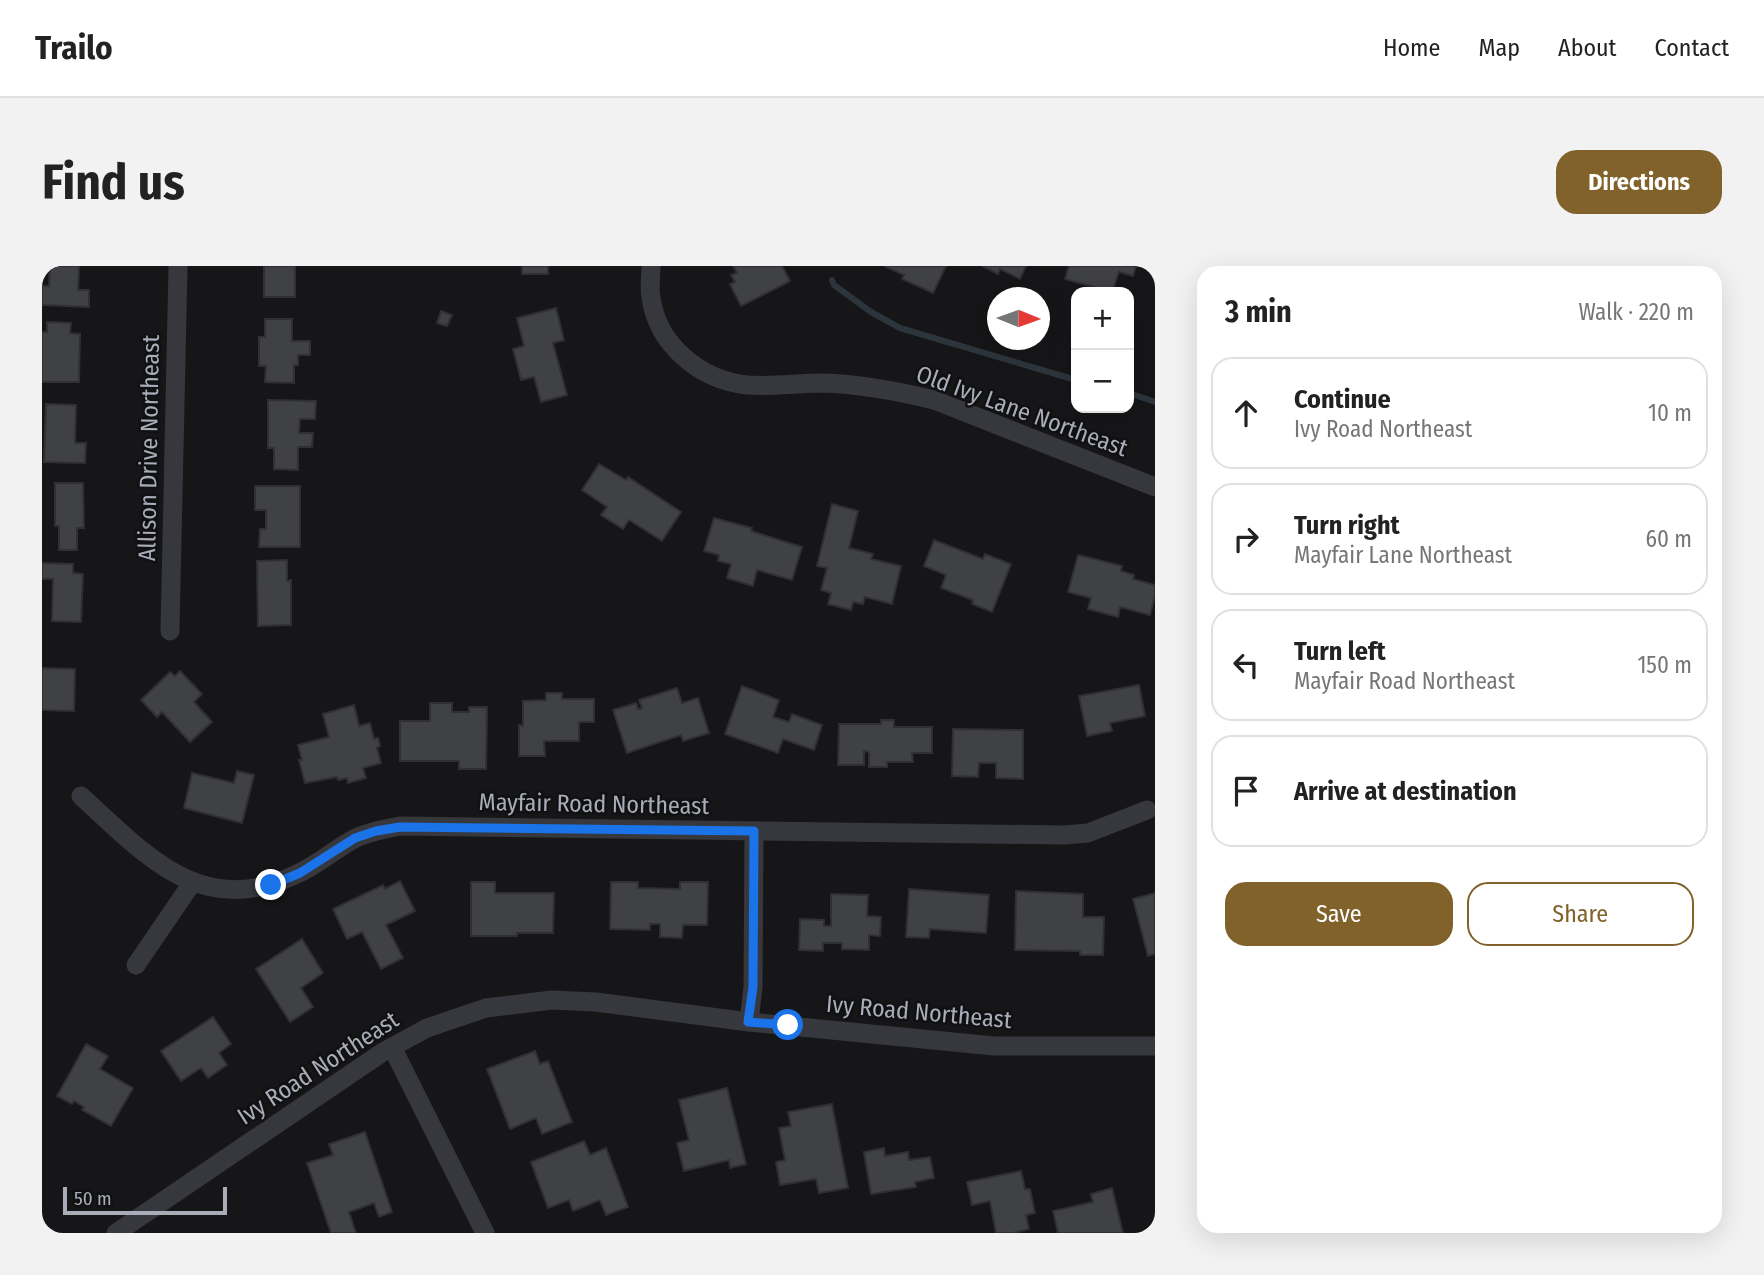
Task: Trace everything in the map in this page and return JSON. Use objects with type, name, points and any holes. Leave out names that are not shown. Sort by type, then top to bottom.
[{"type":"street","name":"Allison Drive Northeast","points":[[170,631],[178,266]]},
{"type":"street","name":"Old Ivy Lane Northeast","points":[[651,266],[651,298],[659,324],[673,347],[692,365],[716,378],[748,385],[859,385],[910,394],[934,400],[1155,487]]},
{"type":"street","name":"Mayfair Road Northeast","points":[[81,796],[153,862],[192,883],[232,890],[271,885],[300,873],[355,838],[400,827],[1064,835],[1088,833],[1147,810]]},
{"type":"street","points":[[748,1022],[753,987],[754,831]]},
{"type":"street","points":[[136,965],[192,883]]},
{"type":"street","name":"Ivy Road Northeast","points":[[116,1233],[392,1047],[427,1028],[486,1008],[552,1000],[596,1002],[748,1022],[994,1046],[1155,1045]]},
{"type":"street","points":[[392,1047],[485,1233]]},
{"type":"building","points":[[50,266],[79,266],[78,290],[89,290],[89,307],[42,305],[42,286],[49,286]]},
{"type":"building","points":[[264,266],[295,266],[295,297],[264,297]]},
{"type":"building","points":[[522,266],[548,266],[548,274],[522,274]]},
{"type":"building","points":[[733,266],[782,266],[790,281],[741,306],[730,284],[735,282],[731,275],[737,273]]},
{"type":"building","points":[[884,266],[946,266],[933,293],[902,279],[904,275]]},
{"type":"building","points":[[982,266],[1026,266],[1020,279],[1000,269],[998,274]]},
{"type":"building","points":[[1069,266],[1136,266],[1133,276],[1119,272],[1114,287],[1094,287],[1065,279]]},
{"type":"building","points":[[556,308],[564,340],[553,343],[567,395],[541,402],[534,377],[521,380],[513,349],[524,346],[517,318]]},
{"type":"building","points":[[441,311],[452,315],[447,326],[437,323]]},
{"type":"building","points":[[265,319],[292,319],[292,341],[310,341],[310,355],[298,355],[298,365],[294,365],[294,383],[265,382],[266,366],[259,366],[259,337],[265,337]]},
{"type":"building","points":[[47,322],[71,323],[70,333],[80,334],[79,382],[42,382],[42,332],[47,332]]},
{"type":"building","points":[[268,400],[316,401],[315,419],[300,419],[299,433],[313,433],[312,447],[298,447],[298,470],[274,469],[274,448],[268,448]]},
{"type":"building","points":[[46,404],[76,405],[75,443],[86,443],[85,463],[44,462]]},
{"type":"building","points":[[599,464],[626,480],[628,477],[681,512],[662,541],[629,520],[623,529],[601,515],[607,507],[582,490]]},
{"type":"building","points":[[55,483],[83,483],[84,528],[77,528],[77,550],[59,550],[59,526],[55,526]]},
{"type":"building","points":[[255,486],[300,486],[300,547],[259,547],[260,529],[266,529],[266,510],[255,510]]},
{"type":"building","points":[[832,504],[858,511],[849,548],[873,554],[871,559],[901,566],[892,604],[865,597],[863,604],[853,602],[851,610],[828,604],[831,593],[821,590],[827,568],[817,566]]},
{"type":"building","points":[[714,518],[752,528],[751,531],[802,547],[792,580],[757,570],[753,586],[727,578],[731,564],[718,561],[719,555],[704,551]]},
{"type":"building","points":[[934,540],[983,559],[985,554],[1011,564],[992,612],[972,604],[973,600],[941,588],[946,575],[924,566]]},
{"type":"building","points":[[1078,555],[1122,566],[1121,571],[1134,575],[1133,579],[1155,585],[1150,615],[1120,607],[1118,617],[1088,609],[1091,598],[1068,592]]},
{"type":"building","points":[[287,560],[287,581],[291,580],[291,625],[258,626],[257,561]]},
{"type":"building","points":[[42,563],[73,564],[73,573],[83,574],[81,622],[52,621],[53,579],[42,579]]},
{"type":"building","points":[[42,668],[75,669],[74,711],[42,710]]},
{"type":"building","points":[[180,671],[202,694],[194,702],[212,722],[190,742],[162,712],[157,717],[141,700],[170,672],[175,676]]},
{"type":"building","points":[[1139,685],[1145,716],[1110,723],[1112,731],[1087,736],[1079,696]]},
{"type":"building","points":[[742,686],[779,700],[773,717],[789,722],[792,714],[822,725],[814,750],[783,739],[778,753],[725,734]]},
{"type":"building","points":[[677,688],[682,703],[698,698],[709,733],[683,741],[681,735],[627,753],[613,710],[636,703],[638,709],[642,708],[639,700]]},
{"type":"building","points":[[546,693],[562,693],[562,699],[594,699],[594,722],[579,722],[579,741],[544,741],[545,756],[519,756],[519,725],[523,726],[523,701],[546,700]]},
{"type":"building","points":[[430,703],[452,703],[452,712],[469,712],[469,707],[487,707],[486,769],[459,769],[459,761],[400,761],[400,721],[430,721]]},
{"type":"building","points":[[354,705],[359,726],[370,723],[374,739],[378,738],[380,746],[377,748],[381,763],[363,768],[366,778],[348,783],[347,778],[338,780],[337,777],[305,783],[298,745],[329,737],[323,714]]},
{"type":"building","points":[[881,720],[894,720],[894,727],[932,727],[932,753],[912,753],[913,762],[887,762],[887,767],[869,767],[869,752],[864,751],[864,765],[838,765],[839,724],[881,724]]},
{"type":"building","points":[[953,729],[1023,730],[1023,779],[996,778],[996,763],[979,763],[978,777],[952,776]]},
{"type":"building","points":[[237,771],[254,775],[242,823],[184,808],[192,773],[234,783]]},
{"type":"building","points":[[400,881],[415,911],[386,925],[403,958],[381,969],[362,932],[347,939],[333,909],[383,885],[385,889]]},
{"type":"building","points":[[471,882],[495,882],[495,893],[554,893],[553,933],[471,936]]},
{"type":"building","points":[[611,882],[638,882],[638,888],[680,889],[680,882],[708,882],[707,925],[683,925],[682,938],[660,937],[660,924],[650,924],[650,930],[610,929]]},
{"type":"building","points":[[909,889],[989,895],[986,933],[930,929],[929,938],[906,937]]},
{"type":"building","points":[[1016,891],[1083,894],[1083,917],[1104,917],[1103,955],[1080,955],[1080,951],[1015,950]]},
{"type":"building","points":[[1155,893],[1155,954],[1148,956],[1133,899]]},
{"type":"building","points":[[831,894],[868,895],[867,916],[881,917],[880,936],[869,935],[869,950],[842,949],[842,943],[823,943],[823,951],[799,950],[800,919],[824,920],[824,926],[831,926]]},
{"type":"building","points":[[302,939],[323,973],[301,988],[313,1007],[290,1022],[256,969]]},
{"type":"building","points":[[213,1017],[231,1044],[219,1053],[227,1065],[208,1078],[201,1068],[181,1081],[161,1051]]},
{"type":"building","points":[[86,1044],[108,1056],[100,1069],[133,1088],[111,1126],[82,1110],[84,1107],[74,1101],[72,1104],[57,1096]]},
{"type":"building","points":[[535,1051],[540,1064],[548,1061],[572,1122],[542,1134],[536,1118],[510,1129],[487,1069]]},
{"type":"building","points":[[727,1088],[746,1164],[730,1168],[729,1160],[684,1171],[677,1143],[689,1140],[679,1100]]},
{"type":"building","points":[[832,1104],[848,1188],[819,1193],[816,1179],[780,1185],[776,1162],[785,1160],[779,1128],[791,1126],[788,1112]]},
{"type":"building","points":[[365,1132],[392,1212],[379,1217],[374,1203],[349,1212],[356,1233],[331,1233],[307,1163],[333,1155],[329,1144]]},
{"type":"building","points":[[584,1141],[590,1155],[606,1148],[628,1207],[606,1215],[600,1200],[573,1211],[569,1200],[548,1208],[531,1162]]},
{"type":"building","points":[[884,1148],[885,1156],[908,1152],[909,1160],[930,1157],[934,1178],[915,1182],[916,1187],[871,1194],[864,1152]]},
{"type":"building","points":[[1021,1171],[1025,1189],[1030,1189],[1035,1213],[1026,1215],[1029,1229],[996,1233],[990,1201],[972,1205],[967,1182]]},
{"type":"building","points":[[1112,1188],[1123,1233],[1058,1233],[1053,1211],[1093,1202],[1091,1194]]},
{"type":"waterway","points":[[832,280],[834,285],[871,312],[900,328],[1071,379]]},
{"type":"waterway","points":[[1134,395],[1155,402]]},
{"type":"route","points":[[271,885],[300,873],[355,838],[400,827],[754,831],[753,987],[748,1022],[788,1025]]}]
